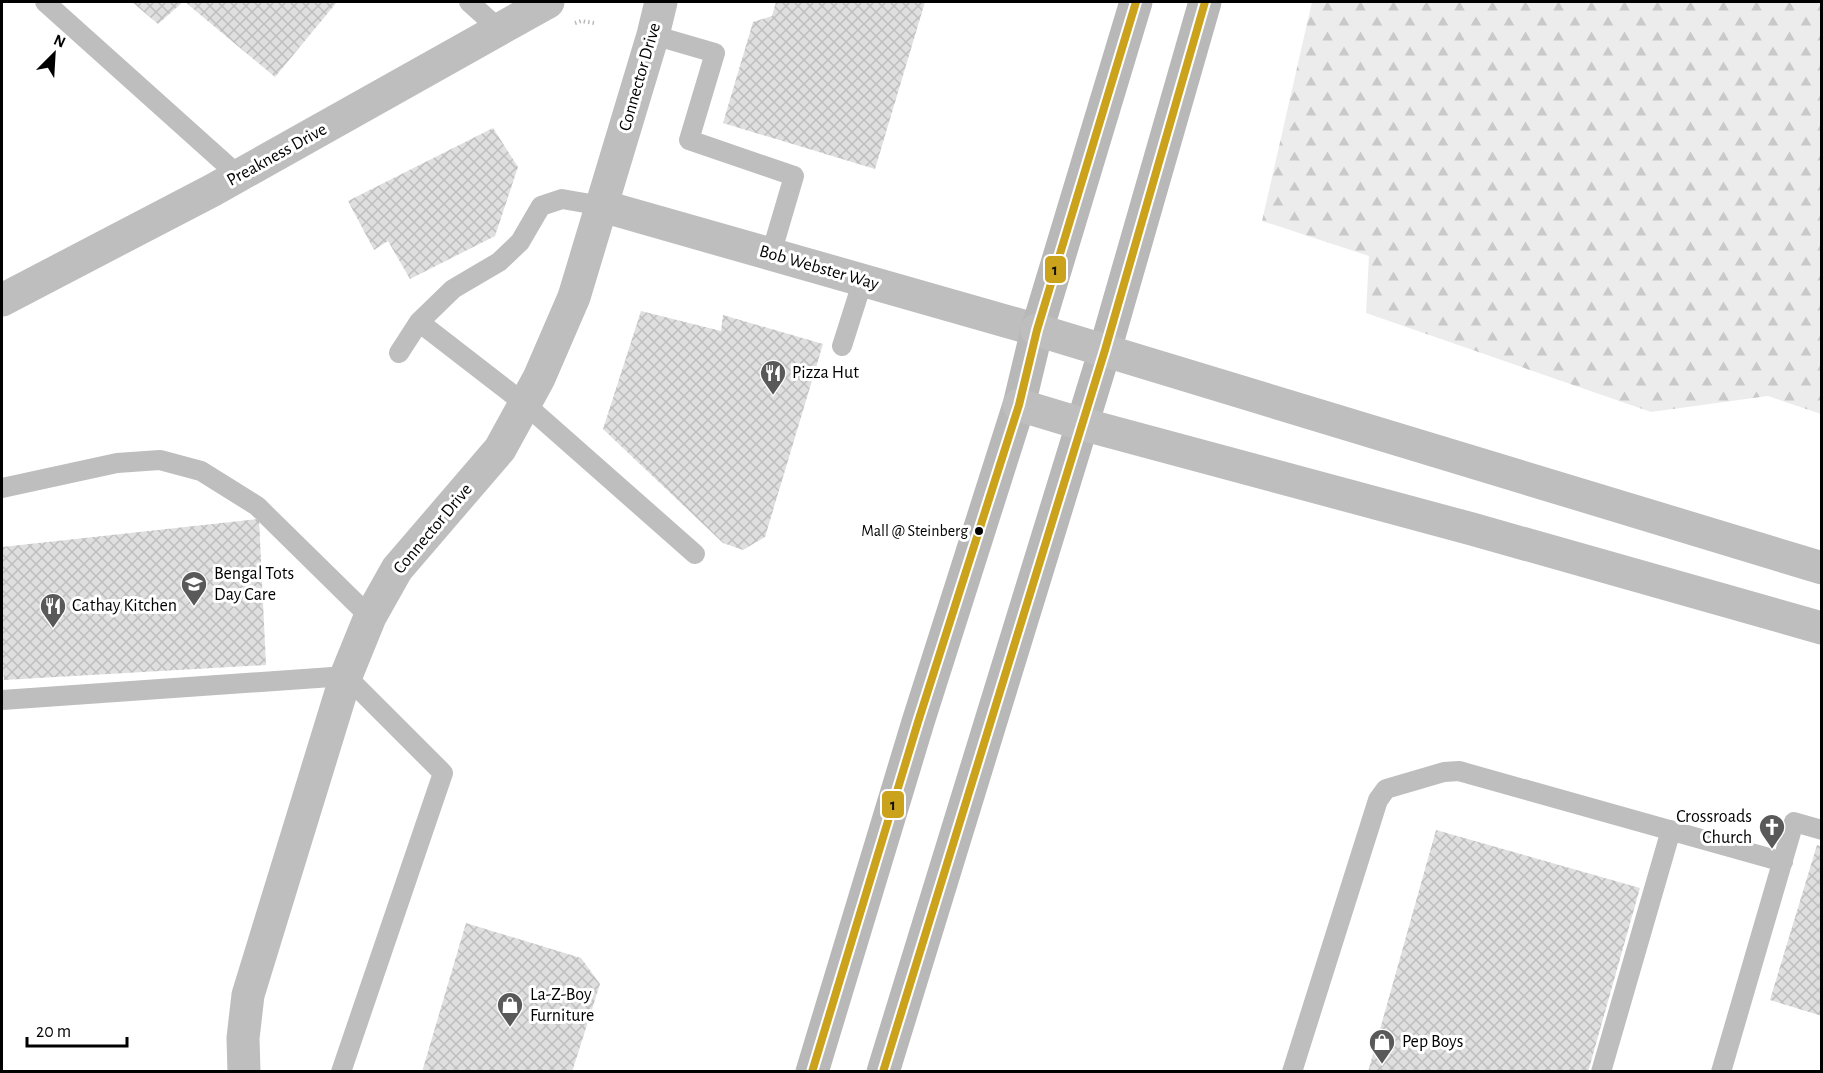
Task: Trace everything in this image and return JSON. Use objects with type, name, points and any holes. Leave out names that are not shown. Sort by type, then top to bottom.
[{"type":"main road","name":"Preakness Drive","points":[[2,300],[239,176],[548,2]]},
{"type":"main road","name":"Connector Drive","points":[[244,1071],[243,1038],[248,995],[346,676],[369,616],[397,569],[500,449],[539,378],[574,297],[661,2]]},
{"type":"main road","points":[[812,1071],[908,755],[1019,405],[1037,330],[1136,2]]},
{"type":"main road","points":[[883,1071],[1105,350],[1205,2]]},
{"type":"main road","name":"Bob Webster Way","points":[[602,206],[1105,350],[1821,568]]},
{"type":"main road","points":[[1019,405],[1473,529],[1821,628]]},
{"type":"lane","points":[[45,2],[239,176]]},
{"type":"lane","points":[[468,2],[499,29]]},
{"type":"lane","points":[[653,34],[715,53],[689,140],[794,176],[771,254]]},
{"type":"lane","points":[[399,353],[419,322],[453,289],[499,262],[520,242],[541,206],[562,199],[602,206]]},
{"type":"lane","points":[[842,346],[863,280]]},
{"type":"lane","points":[[419,322],[525,404],[695,554]]},
{"type":"lane","points":[[2,488],[117,463],[160,460],[201,471],[257,506],[369,616]]},
{"type":"lane","points":[[2,700],[346,676],[443,773],[341,1071]]},
{"type":"lane","points":[[1292,1071],[1378,800],[1386,789],[1444,772],[1459,771],[1783,862]]},
{"type":"lane","points":[[1721,1071],[1794,822],[1821,830]]},
{"type":"lane","points":[[1601,1071],[1671,830]]},
{"type":"green space","points":[[1312,2],[1821,2],[1821,414],[1768,396],[1651,412],[1366,313],[1369,256],[1262,221]]},
{"type":"building","points":[[132,2],[183,2],[158,24]]},
{"type":"building","points":[[185,2],[337,2],[275,77]]},
{"type":"building","points":[[776,2],[925,2],[875,169],[723,123],[753,22],[772,16]]},
{"type":"building","points":[[493,128],[518,167],[495,236],[410,279],[388,241],[374,250],[348,201]]},
{"type":"building","points":[[641,311],[721,331],[723,315],[823,344],[765,537],[743,550],[723,543],[603,429]]},
{"type":"building","points":[[259,519],[266,665],[4,680],[2,547]]},
{"type":"building","points":[[1436,830],[1640,888],[1588,1072],[1368,1072]]},
{"type":"building","points":[[1817,845],[1822,847],[1822,1016],[1770,1000]]},
{"type":"building","name":"La-Z-Boy Furniture","points":[[466,923],[581,958],[600,984],[572,1072],[422,1072]]},
{"type":"transit line","name":"1","points":[[812,1072],[918,722],[1019,405],[1037,330],[1136,2]]},
{"type":"transit line","name":"1","points":[[883,1072],[1105,350],[1205,2]]},
{"type":"place","name":"Pizza Hut","points":[[773,396]]},
{"type":"place","name":"Mall @ Steinberg","points":[[979,531]]},
{"type":"place","name":"Bengal Tots Day Care","points":[[194,607]]},
{"type":"place","name":"Cathay Kitchen","points":[[53,629]]},
{"type":"place","name":"Crossroads Church","points":[[1772,850]]},
{"type":"place","name":"La-Z-Boy Furniture","points":[[510,1028]]},
{"type":"place","name":"Pep Boys","points":[[1382,1065]]}]
